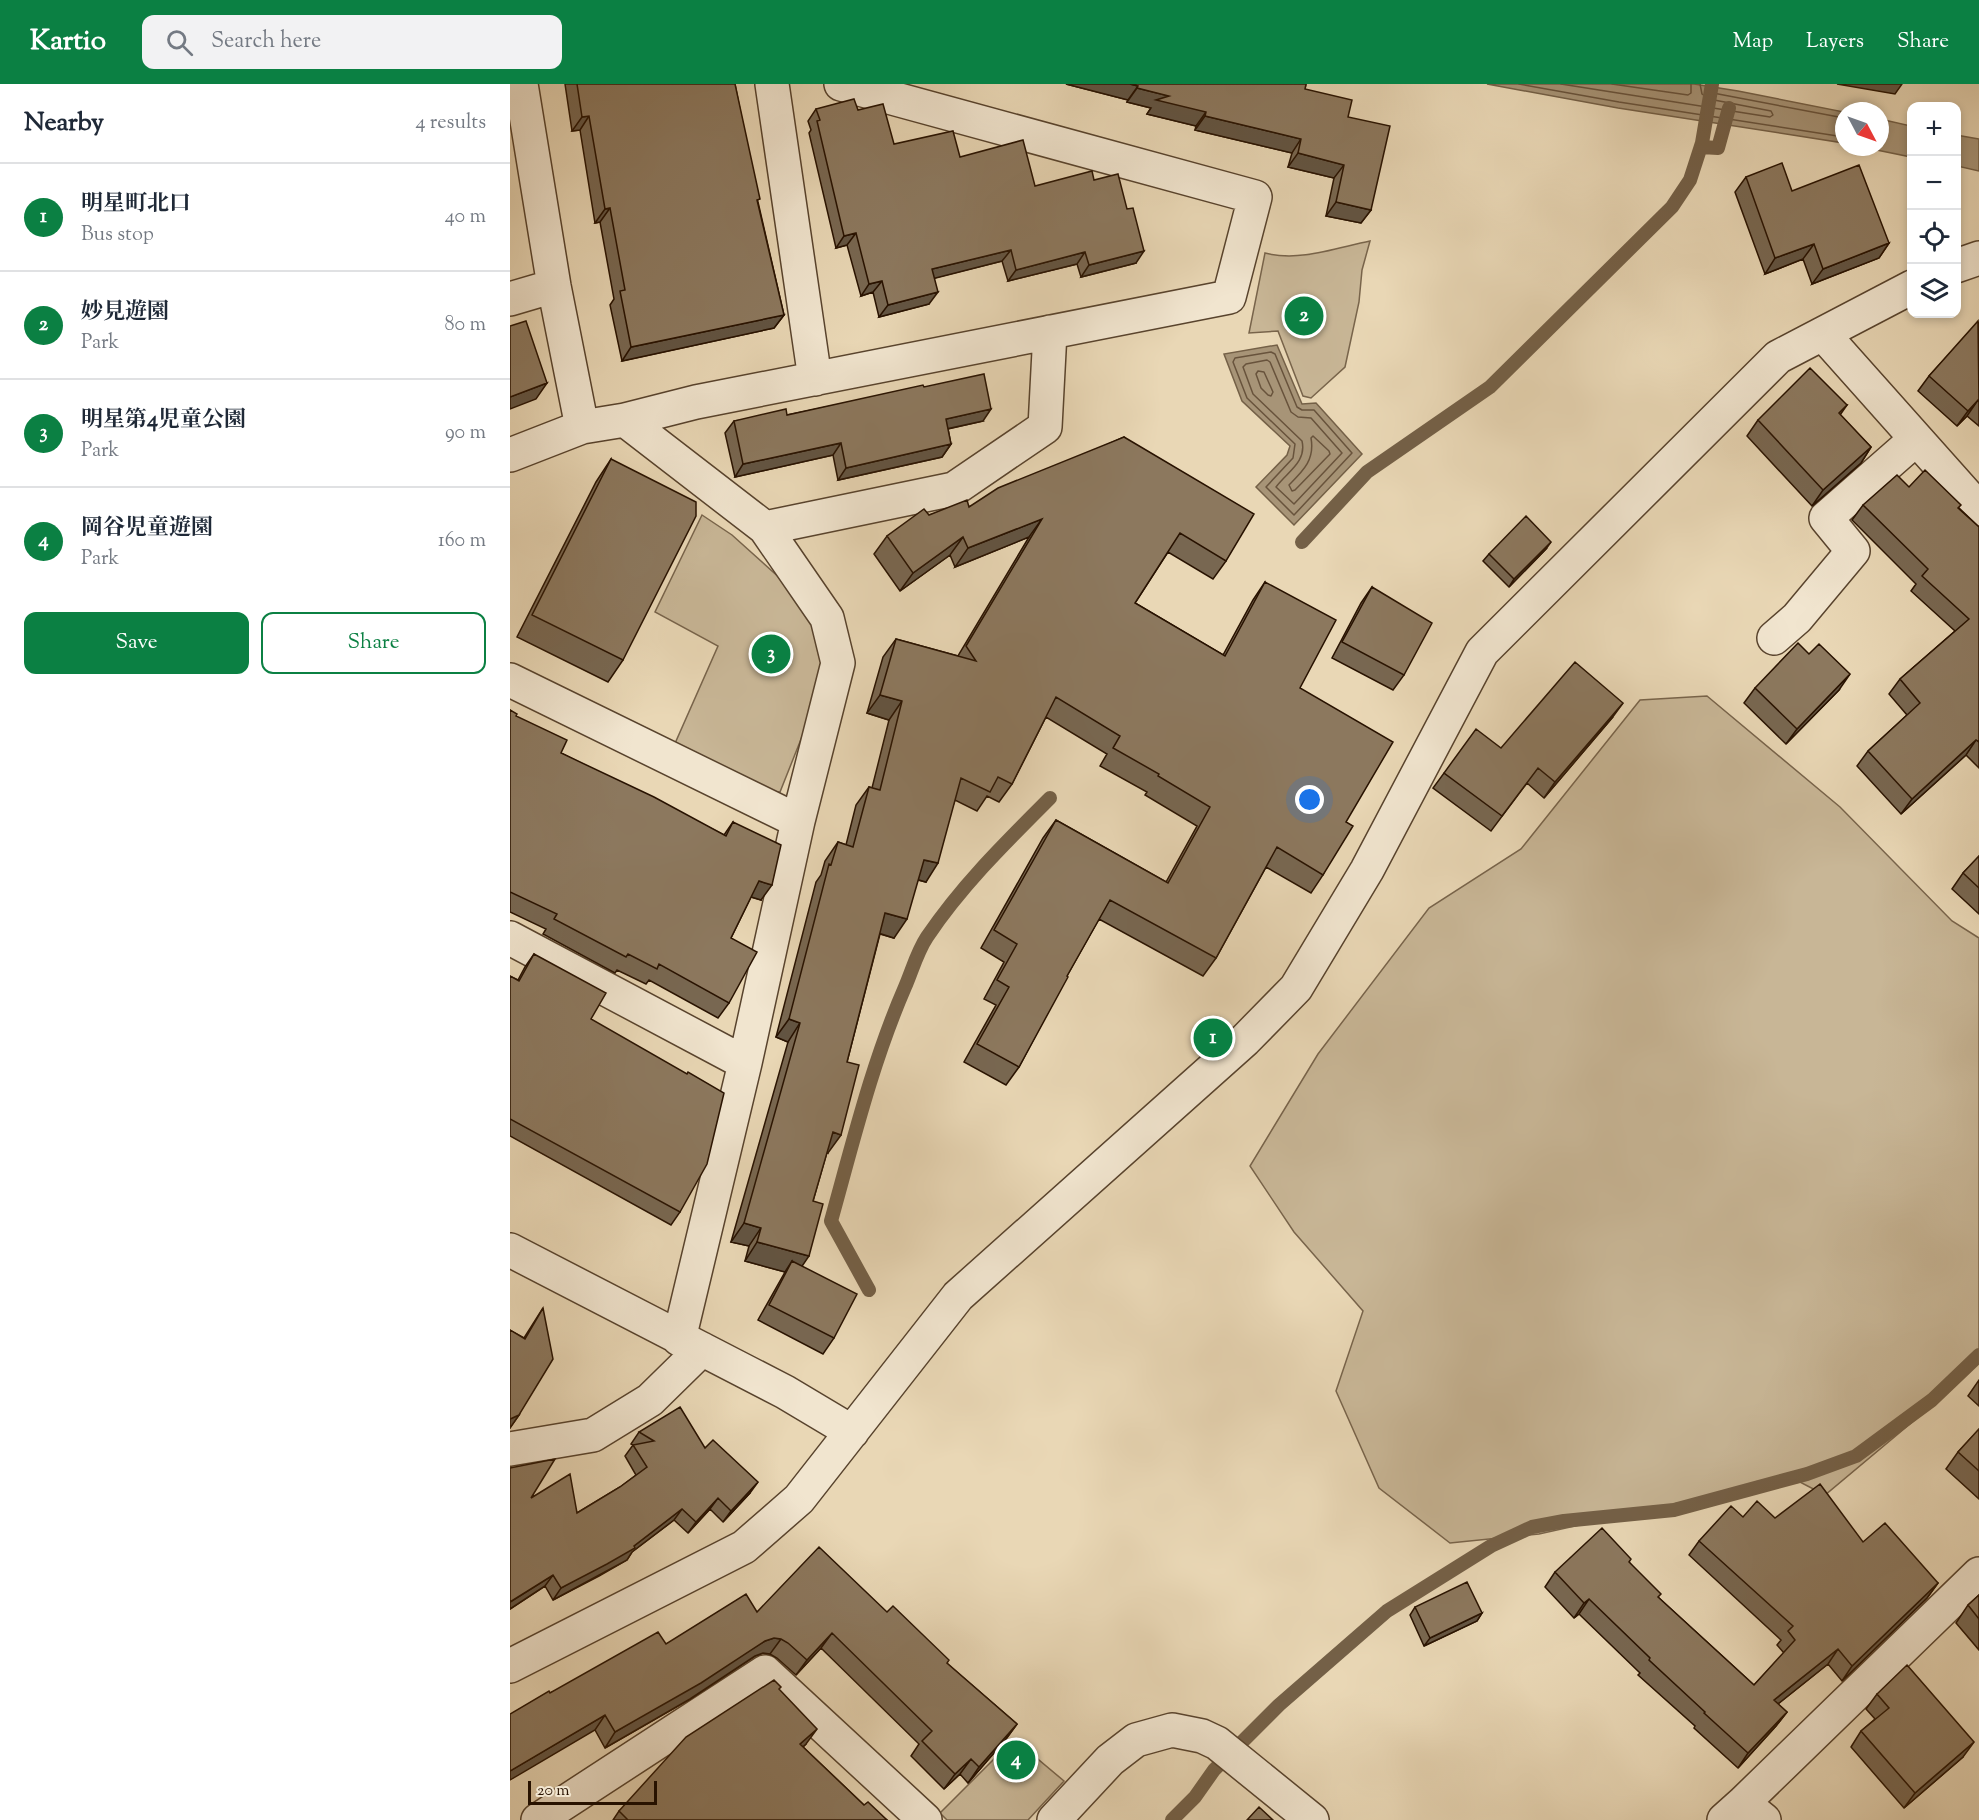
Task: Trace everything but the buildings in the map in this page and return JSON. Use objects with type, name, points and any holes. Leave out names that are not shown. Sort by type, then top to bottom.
[{"type":"street","points":[[521,84],[554,286],[582,427]]},
{"type":"street","points":[[772,84],[815,379]]},
{"type":"street","points":[[510,455],[582,427],[625,420],[696,402],[1229,297],[1255,197],[841,84]]},
{"type":"street","points":[[1961,264],[1979,258]]},
{"type":"street","points":[[510,299],[554,286]]},
{"type":"street","points":[[510,1666],[744,1547],[799,1499],[958,1296],[1245,1040],[1296,988],[1367,870],[1482,652],[1778,357],[1907,289]]},
{"type":"street","points":[[765,528],[954,489],[1045,427],[1050,332]]},
{"type":"street","points":[[1823,334],[1979,509]]},
{"type":"street","points":[[510,1449],[593,1435],[650,1400],[691,1344],[745,1063],[798,821],[838,663],[828,618],[765,528],[625,420]]},
{"type":"street","points":[[1795,630],[1853,551],[1826,518],[1916,439]]},
{"type":"street","points":[[510,680],[798,821]]},
{"type":"street","points":[[510,938],[745,1063]]},
{"type":"street","points":[[510,1250],[785,1392],[852,1432]]},
{"type":"street","points":[[1744,1814],[1979,1574]]},
{"type":"street","points":[[538,1820],[765,1672],[925,1820]]},
{"type":"street","points":[[1054,1820],[1110,1760],[1136,1740],[1172,1730],[1202,1736],[1217,1743],[1312,1820]]},
{"type":"shaded area","points":[[1370,241],[1362,270],[1359,302],[1345,367],[1311,398],[1303,396],[1278,331],[1249,333],[1265,253],[1304,255]]},
{"type":"shaded area","points":[[702,515],[732,535],[803,599],[829,663],[780,792],[758,792],[673,748],[718,646],[655,612]]},
{"type":"shaded area","points":[[1707,696],[1840,807],[1952,921],[1979,938],[1979,1357],[1935,1403],[1825,1495],[1800,1482],[1678,1503],[1539,1534],[1450,1543],[1379,1488],[1336,1391],[1363,1311],[1294,1232],[1250,1166],[1318,1054],[1429,908],[1521,849],[1640,700]]},
{"type":"shaded area","points":[[1014,1739],[1064,1781],[1028,1820],[947,1820],[940,1813]]},
{"type":"water","points":[[1487,84],[1694,84],[1738,91],[1835,110],[1835,142],[1618,108]]},
{"type":"water","points":[[1889,121],[1907,125],[1907,156],[1889,153]]},
{"type":"water","points":[[1961,136],[1979,139],[1979,171],[1961,167]]},
{"type":"water","points":[[1277,345],[1302,404],[1316,403],[1362,454],[1294,525],[1256,487],[1287,455],[1290,446],[1242,401],[1224,354]]},
{"type":"waterway","points":[[1302,542],[1367,472],[1490,387],[1672,207],[1690,180],[1702,143],[1712,84]]},
{"type":"waterway","points":[[1701,147],[1718,148],[1729,108]]},
{"type":"waterway","points":[[869,1290],[831,1221],[864,1103],[893,1016],[917,955],[927,937],[970,882],[1050,798]]},
{"type":"waterway","points":[[1172,1820],[1195,1797],[1214,1770],[1279,1705],[1387,1611],[1491,1546],[1532,1527],[1564,1521],[1674,1510],[1807,1474],[1856,1456],[1932,1400],[1979,1355]]},
{"type":"place","name":"妙見遊園","points":[[1304,316]]},
{"type":"place","name":"明星第4児童公園","points":[[771,654]]},
{"type":"place","name":"明星町北口","points":[[1213,1038]]},
{"type":"place","name":"岡谷児童遊園","points":[[1016,1760]]}]
